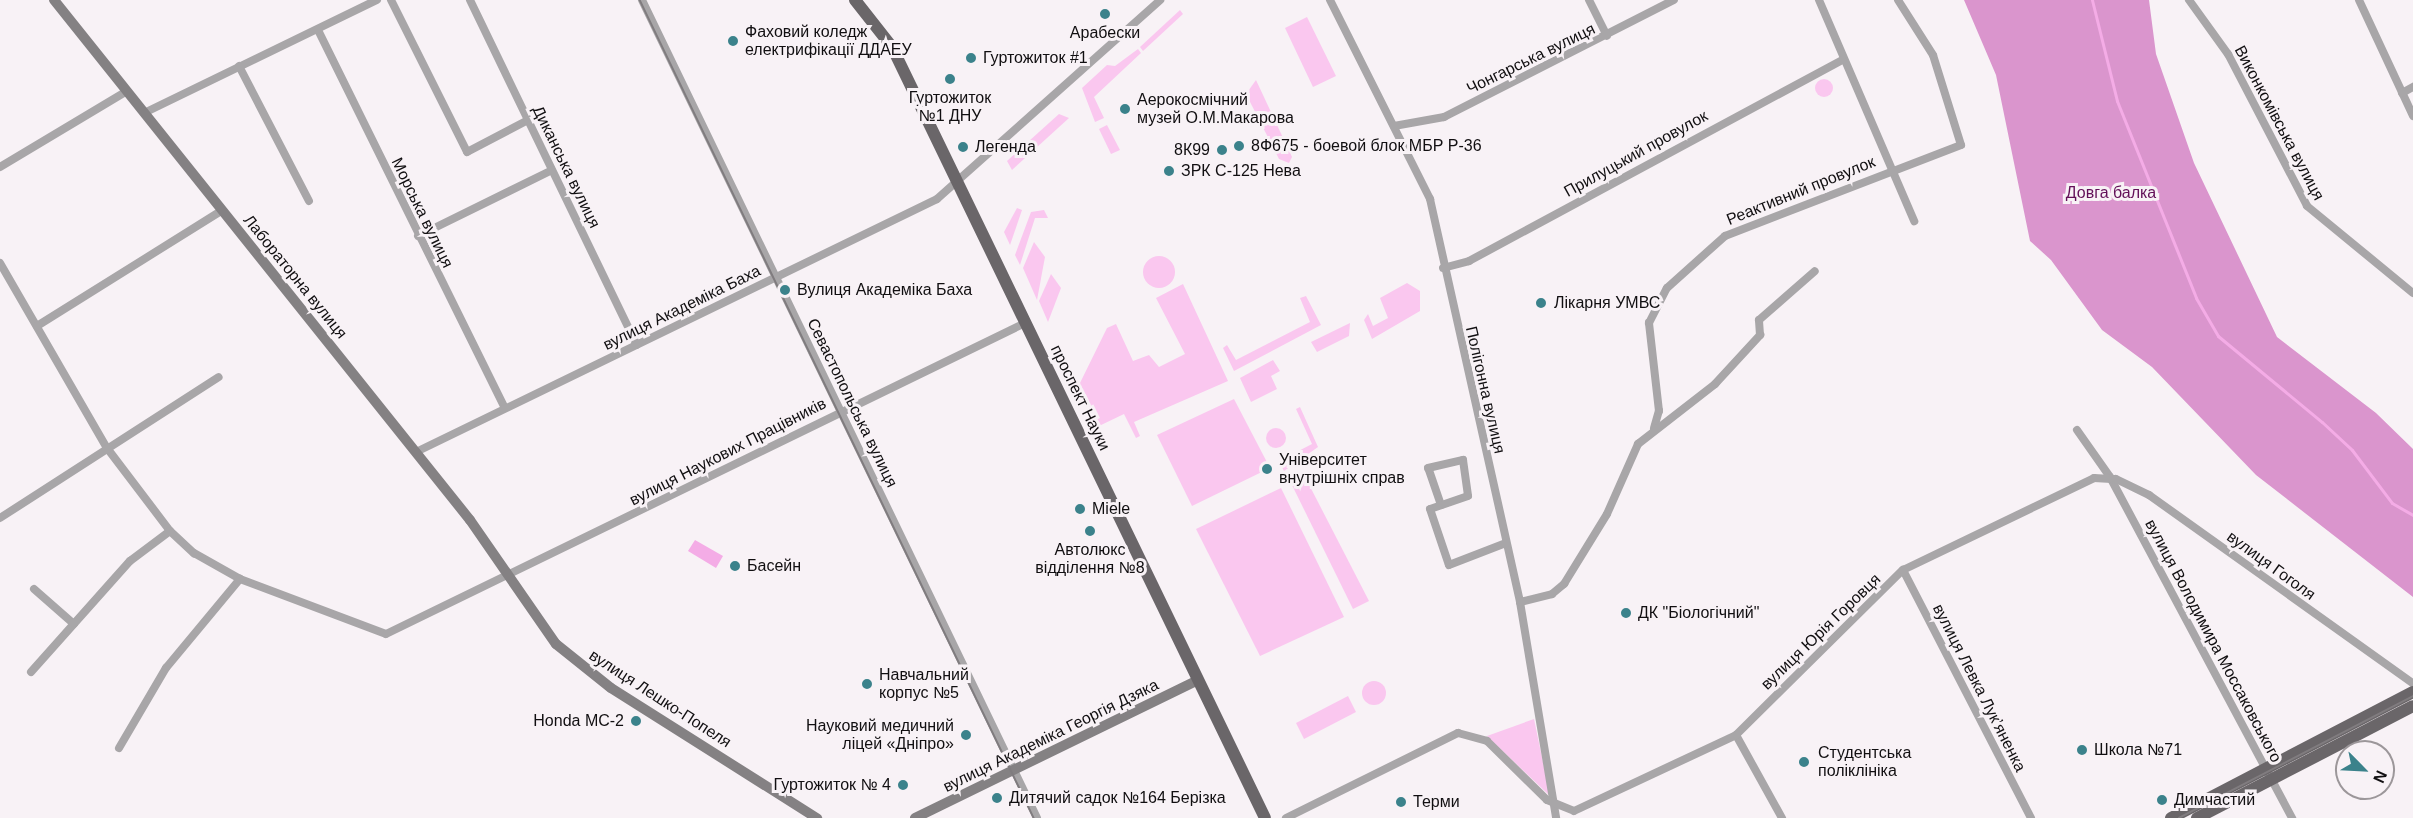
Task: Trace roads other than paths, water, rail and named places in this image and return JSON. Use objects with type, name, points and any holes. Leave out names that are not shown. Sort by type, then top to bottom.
[{"type":"main road","name":"Лабораторна вулиця","points":[[54,0],[416,452],[509,577]]},
{"type":"main road","name":"проспект Науки","points":[[855,0],[884,33],[1265,818]]},
{"type":"main road","name":"вулиця Лешко-Попеля","points":[[509,577],[578,665],[817,818]]},
{"type":"main road","name":"вулиця Академіка Георгія Дзяка","points":[[915,818],[1198,680]]},
{"type":"main road","points":[[2171,818],[2265,767],[2413,692]]},
{"type":"main road","points":[[2197,818],[2413,706]]},
{"type":"street","points":[[144,113],[377,0]]},
{"type":"street","points":[[391,0],[467,152],[528,120]]},
{"type":"street","name":"Диканська вулиця","points":[[470,0],[637,345]]},
{"type":"street","name":"Севастопольська вулиця","points":[[642,0],[1037,818]]},
{"type":"street","name":"вулиця Академіка Баха","points":[[416,452],[504,407],[776,277],[957,184],[1160,0]]},
{"type":"street","name":"Полігонна вулиця","points":[[1330,0],[1430,199],[1443,268],[1520,602],[1557,806],[1556,818]]},
{"type":"street","points":[[1589,0],[1607,36]]},
{"type":"street","name":"Чонгарська вулиця","points":[[1394,126],[1444,117],[1674,0]]},
{"type":"street","points":[[1819,0],[1842,60],[1914,220]]},
{"type":"street","name":"Реактивний провулок","points":[[1654,428],[1659,411],[1649,323],[1667,288],[1725,236],[1891,170],[1961,145],[1933,55],[1898,0]]},
{"type":"street","name":"Виконкомівська вулиця","points":[[2188,0],[2228,54],[2307,206],[2413,293]]},
{"type":"street","points":[[2359,0],[2413,116]]},
{"type":"street","name":"Морська вулиця","points":[[318,30],[504,407]]},
{"type":"street","name":"Прилуцький провулок","points":[[1443,268],[1469,261],[1842,60]]},
{"type":"street","points":[[239,66],[309,201]]},
{"type":"street","points":[[2402,93],[2413,87]]},
{"type":"street","points":[[0,167],[127,91]]},
{"type":"street","points":[[418,236],[552,170]]},
{"type":"street","points":[[38,326],[221,211]]},
{"type":"street","points":[[0,263],[107,448],[170,531],[194,554],[240,579],[386,634],[509,577]]},
{"type":"street","points":[[1520,602],[1552,594],[1564,584],[1607,514],[1629,459],[1654,428],[1671,422],[1715,384],[1760,335],[1760,320],[1815,271]]},
{"type":"street","name":"вулиця Наукових Працівників","points":[[509,577],[841,411],[1025,323]]},
{"type":"street","points":[[0,518],[219,377]]},
{"type":"street","name":"вулиця Володимира Моссаковського","points":[[2078,430],[2110,477],[2292,818]]},
{"type":"street","points":[[1441,505],[1428,468],[1463,460],[1468,496],[1441,505],[1430,508],[1449,565],[1506,543]]},
{"type":"street","name":"вулиця Юрія Горовця","points":[[1557,806],[1574,811],[1736,735],[1903,570],[2038,501],[2094,478],[2110,477]]},
{"type":"street","name":"вулиця Гоголя","points":[[2110,477],[2149,495],[2413,683]]},
{"type":"street","points":[[31,672],[130,561],[170,531]]},
{"type":"street","name":"вулиця Левка Лукʼяненка","points":[[1903,570],[2031,818]]},
{"type":"street","points":[[119,748],[166,668],[240,579]]},
{"type":"street","points":[[34,589],[74,624]]},
{"type":"street","points":[[1286,818],[1458,733],[1486,741],[1557,806]]},
{"type":"street","points":[[1736,735],[1782,818]]},
{"type":"waterway","points":[[2092,0],[2117,101],[2196,298],[2218,336],[2322,422],[2352,450],[2392,503],[2413,515]]},
{"type":"tram line","points":[[640,0],[1034,818]]},
{"type":"tram line","points":[[2179,818],[2413,696]]},
{"type":"place","name":"Арабески","points":[[1105,14]]},
{"type":"place","name":"Фаховий коледж електрифікації ДДАЕУ","points":[[733,41]]},
{"type":"place","name":"Гуртожиток #1","points":[[971,58]]},
{"type":"place","name":"Гуртожиток №1 ДНУ","points":[[950,79]]},
{"type":"place","name":"Аерокосмічний музей О.М.Макарова","points":[[1125,109]]},
{"type":"place","name":"8Ф675 - боевой блок МБР Р-36","points":[[1239,146]]},
{"type":"place","name":"Легенда","points":[[963,147]]},
{"type":"place","name":"8К99","points":[[1222,150]]},
{"type":"place","name":"ЗРК С-125 Нева","points":[[1169,171]]},
{"type":"place","name":"Вулиця Академіка Баха","points":[[785,290]]},
{"type":"place","name":"Лікарня УМВС","points":[[1541,303]]},
{"type":"place","name":"Університет внутрішніх справ","points":[[1267,469]]},
{"type":"place","name":"Miele","points":[[1080,509]]},
{"type":"place","name":"Автолюкс відділення №8","points":[[1090,531]]},
{"type":"place","name":"Басейн","points":[[735,566]]},
{"type":"place","name":"ДК \"Біологічний\"","points":[[1626,613]]},
{"type":"place","name":"Навчальний корпус №5","points":[[867,684]]},
{"type":"place","name":"Honda МС-2","points":[[636,721]]},
{"type":"place","name":"Науковий медичний ліцей «Дніпро»","points":[[966,735]]},
{"type":"place","name":"Школа №71","points":[[2082,750]]},
{"type":"place","name":"Студентська поліклініка","points":[[1804,762]]},
{"type":"place","name":"Гуртожиток № 4","points":[[903,785]]},
{"type":"place","name":"Дитячий садок №164 Берізка","points":[[997,798]]},
{"type":"place","name":"Димчастий","points":[[2162,800]]},
{"type":"place","name":"Терми","points":[[1401,802]]},
{"type":"park label","name":"Довга балка","points":[[2111,193]]}]
